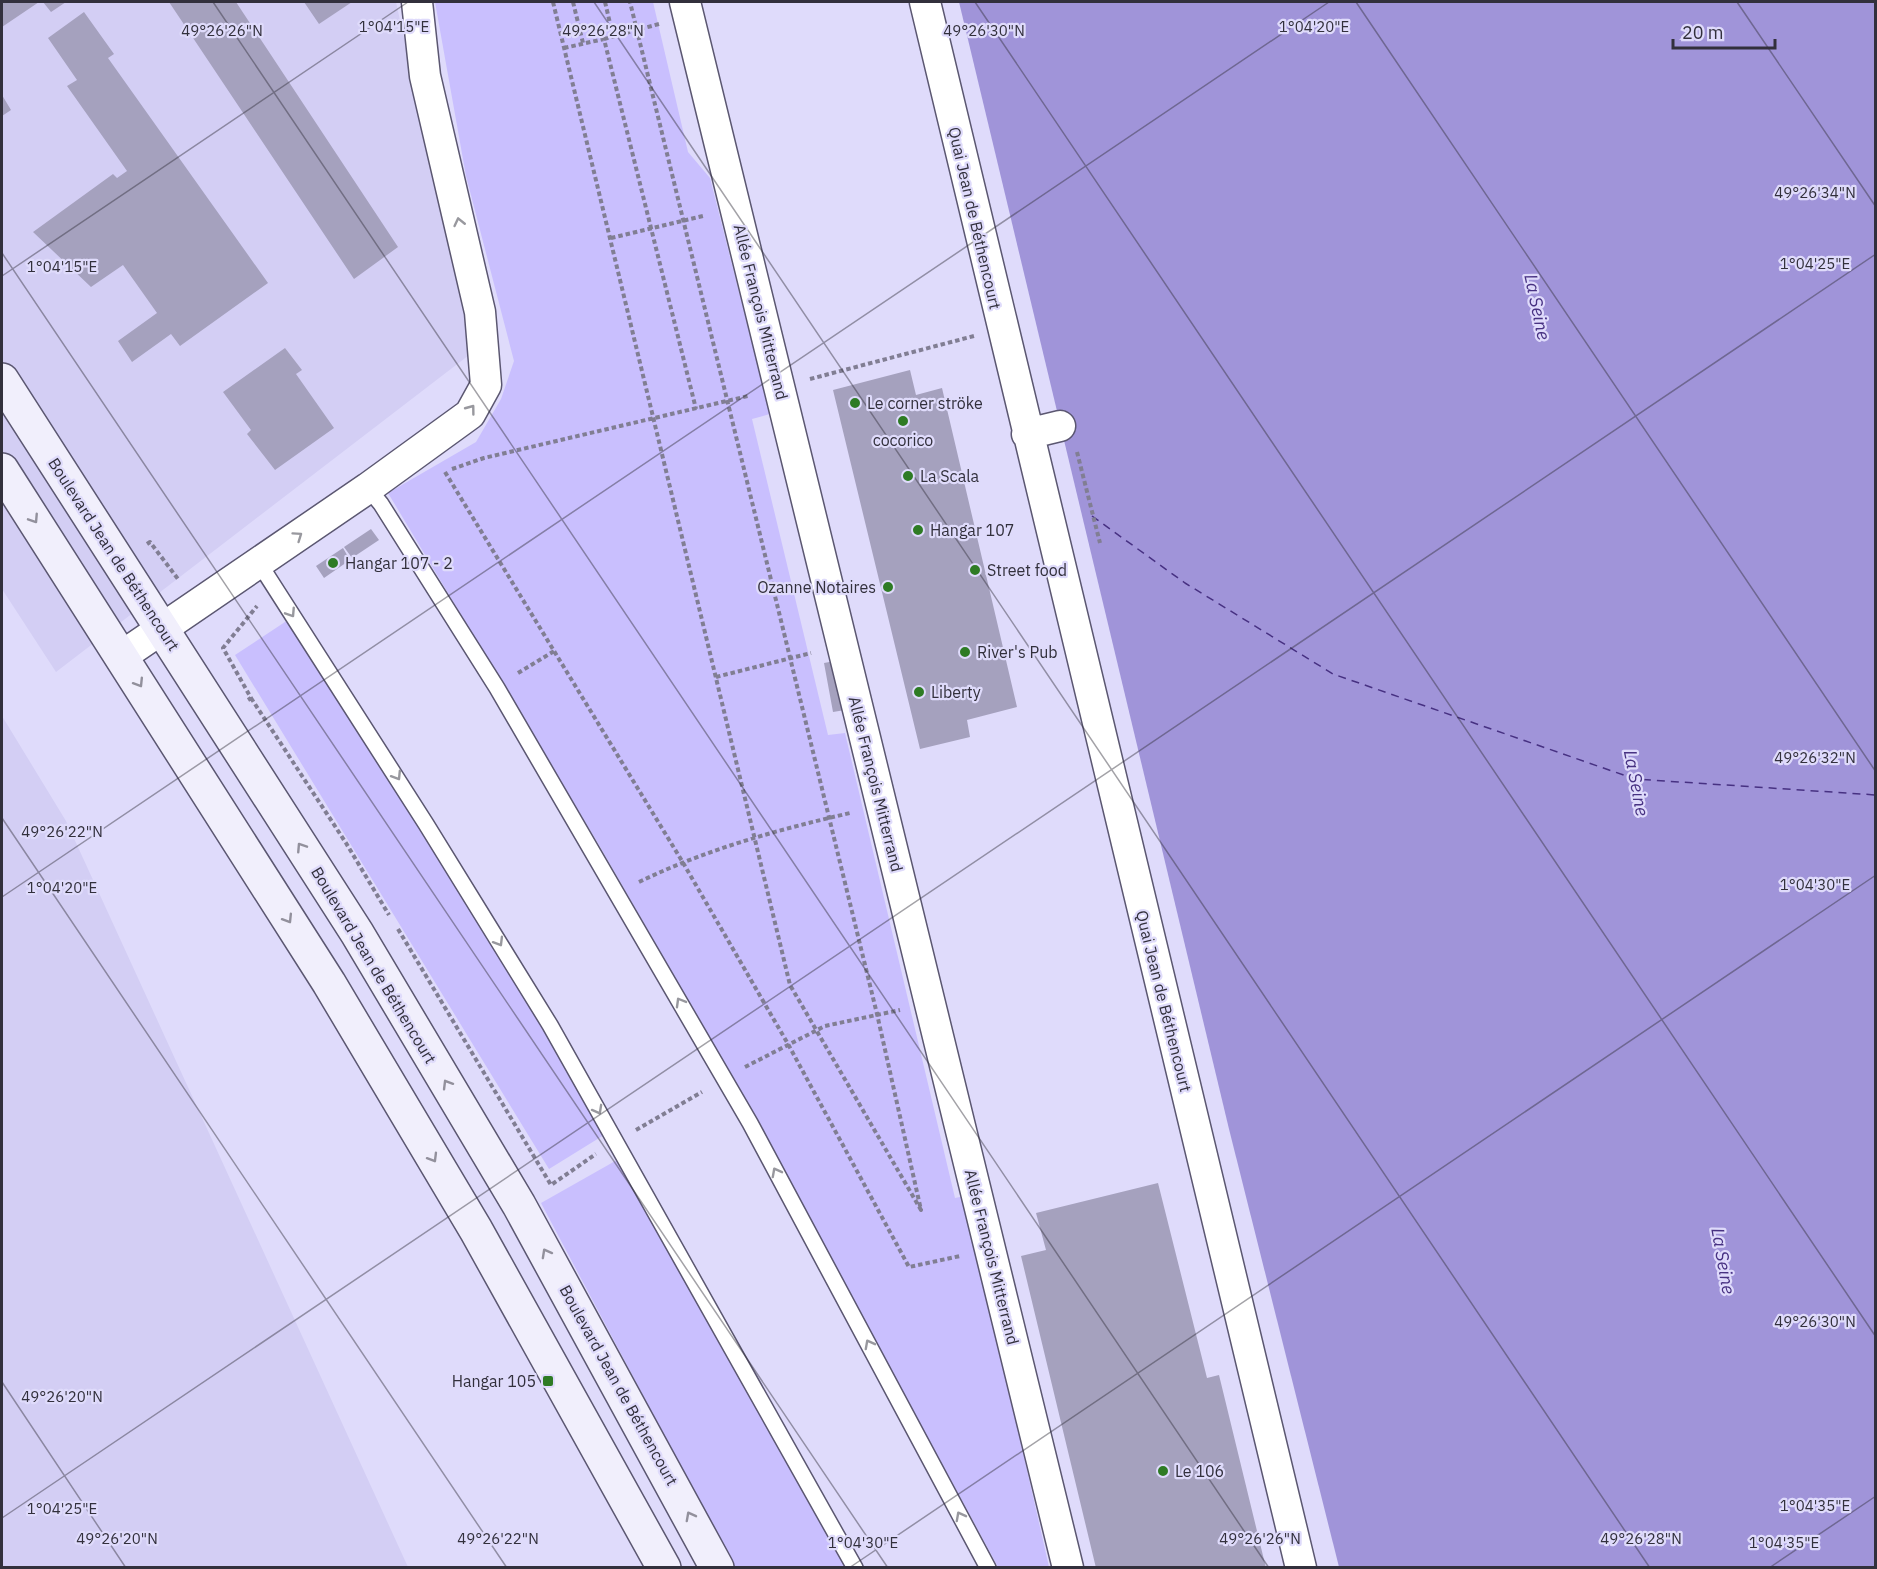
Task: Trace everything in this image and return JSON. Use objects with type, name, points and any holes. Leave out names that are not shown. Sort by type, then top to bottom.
[{"type":"main road","name":"Boulevard Jean de Béthencourt","points":[[2,380],[357,933],[519,1205],[717,1568]]},
{"type":"main road","points":[[2,470],[329,983],[476,1230],[664,1568]]},
{"type":"street","points":[[122,656],[259,564],[470,414],[486,386],[480,312],[425,76],[417,2]]},
{"type":"street","name":"Quai Jean de Béthencourt","points":[[924,2],[1301,1568]]},
{"type":"street","name":"Allée François Mitterrand","points":[[687,9],[1068,1568]]},
{"type":"street","points":[[1027,434],[1060,426]]},
{"type":"lane","points":[[368,488],[381,504],[497,688],[750,1123],[988,1568]]},
{"type":"lane","points":[[259,564],[397,777],[550,1025],[855,1568]]},
{"type":"path","points":[[553,2],[790,985],[921,1210],[877,1014],[827,818],[630,2]]},
{"type":"path","points":[[573,2],[583,43]]},
{"type":"path","points":[[605,2],[613,36]]},
{"type":"path","points":[[564,48],[636,30],[687,9]]},
{"type":"path","points":[[604,39],[696,409]]},
{"type":"path","points":[[611,238],[736,208]]},
{"type":"path","points":[[426,446],[446,472],[484,458],[696,409],[1002,329]]},
{"type":"path","points":[[1060,426],[1071,423],[1100,543]]},
{"type":"path","points":[[716,677],[842,644]]},
{"type":"path","points":[[516,674],[556,650]]},
{"type":"path","points":[[637,884],[682,861],[754,836],[882,805]]},
{"type":"shaded area","points":[[2,2],[396,2],[473,352],[56,672],[2,589]]},
{"type":"shaded area","points":[[435,2],[653,2],[688,152],[710,178],[770,414],[752,419],[828,735],[845,733],[955,1198],[965,1196],[1049,1567],[998,1567],[735,1082],[599,845],[388,493],[476,442],[501,399],[514,361],[466,176]]},
{"type":"shaded area","points":[[288,620],[532,1006],[604,1135],[549,1169],[235,655]]},
{"type":"shaded area","points":[[2,716],[66,821],[408,1567],[2,1567]]},
{"type":"shaded area","points":[[617,1160],[845,1567],[734,1567],[541,1203]]},
{"type":"water","name":"La Seine","points":[[959,2],[1875,2],[1875,1567],[1339,1567],[1229,1129]]},
{"type":"building","points":[[2,2],[39,2],[2,27]]},
{"type":"building","points":[[43,2],[66,2],[51,12]]},
{"type":"building","points":[[169,2],[236,2],[398,247],[354,279]]},
{"type":"building","points":[[304,2],[352,2],[319,24]]},
{"type":"building","points":[[84,12],[114,54],[108,58],[268,283],[180,346],[171,334],[132,362],[118,341],[157,313],[123,265],[91,287],[33,232],[113,174],[117,178],[127,171],[67,86],[77,80],[48,38]]},
{"type":"building","points":[[2,95],[11,110],[2,116]]},
{"type":"building","points":[[285,348],[302,370],[296,374],[334,428],[275,470],[247,434],[251,430],[223,392]]},
{"type":"building","name":"Hangar 107","points":[[910,370],[916,395],[942,388],[1017,707],[967,720],[970,737],[920,749],[833,390]]},
{"type":"building","points":[[371,529],[379,540],[352,558],[344,547]]},
{"type":"building","name":"Hangar 107 - 2","points":[[343,548],[350,560],[324,578],[316,566]]},
{"type":"building","points":[[846,659],[857,708],[833,712],[824,663]]},
{"type":"building","name":"Le 106","points":[[1158,1183],[1207,1378],[1219,1375],[1266,1568],[1096,1568],[1021,1256],[1046,1250],[1036,1213]]},
{"type":"ferry route","points":[[1092,516],[1185,583],[1333,674],[1635,779],[1876,795]]},
{"type":"place","name":"Le corner ströke","points":[[855,403]]},
{"type":"place","name":"cocorico","points":[[903,421]]},
{"type":"place","name":"La Scala","points":[[908,476]]},
{"type":"place","name":"Hangar 107","points":[[918,530]]},
{"type":"place","name":"Hangar 107 - 2","points":[[333,563]]},
{"type":"place","name":"Street food","points":[[975,570]]},
{"type":"place","name":"Ozanne Notaires","points":[[888,587]]},
{"type":"place","name":"River's Pub","points":[[965,652]]},
{"type":"place","name":"Liberty","points":[[919,692]]},
{"type":"place","name":"Hangar 105","points":[[548,1381]]},
{"type":"place","name":"Le 106","points":[[1163,1471]]}]
